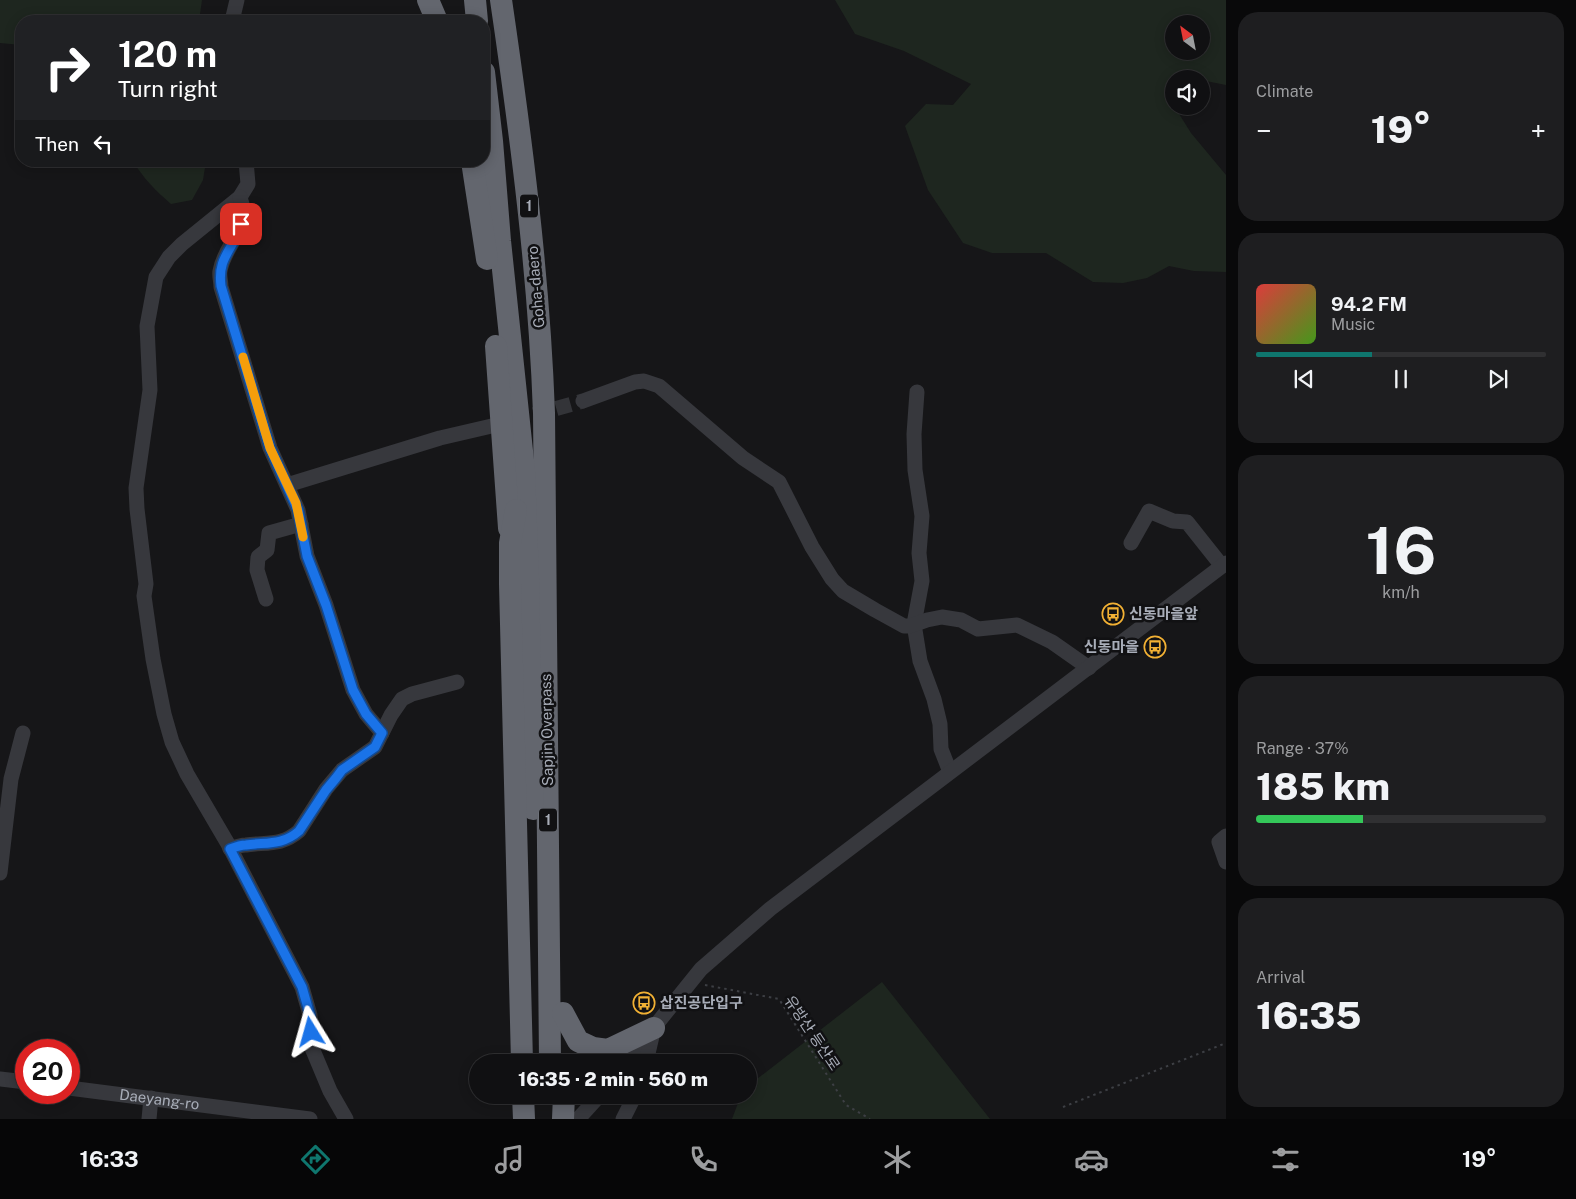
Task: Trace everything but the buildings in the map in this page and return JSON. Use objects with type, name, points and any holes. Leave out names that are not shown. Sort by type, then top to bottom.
[{"type":"highway","points":[[428,0],[434,15]]},
{"type":"highway","points":[[475,0],[476,15]]},
{"type":"highway","name":"Goha-daero","points":[[501,0],[522,144],[542,358],[544,413],[537,577]]},
{"type":"highway","name":"Goha-daero","points":[[490,124],[500,241],[537,577]]},
{"type":"highway","points":[[473,167],[494,307],[510,544],[522,1054]]},
{"type":"highway","points":[[544,413],[559,470],[564,1054]]},
{"type":"highway","points":[[510,544],[524,470]]},
{"type":"highway","name":"Sapjin Overpass","points":[[537,577],[537,1054]]},
{"type":"highway","name":"Sapjin Overpass","points":[[537,577],[550,1054]]},
{"type":"highway","points":[[563,1013],[578,1041],[593,1048],[608,1050],[654,1028]]},
{"type":"highway","points":[[523,1104],[524,1119]]},
{"type":"highway","points":[[537,1104],[537,1119]]},
{"type":"highway","points":[[551,1104],[551,1119]]},
{"type":"highway","points":[[563,1119],[564,1104]]},
{"type":"street","points":[[233,15],[237,0]]},
{"type":"street","points":[[247,167],[248,184],[240,197],[168,257],[156,276],[147,326],[150,390],[136,488],[136,509],[146,584],[144,596],[153,659],[164,714],[172,742],[187,774],[230,849],[302,987],[310,1015],[312,1048],[330,1091],[346,1119]]},
{"type":"street","points":[[240,197],[243,205],[243,218],[239,231],[222,265],[220,272],[221,286],[270,448],[296,503],[307,556],[326,605],[353,690],[366,714],[382,733]]},
{"type":"street","points":[[583,401],[635,382],[644,381],[659,386],[743,458],[779,482],[812,547],[837,586],[904,626],[942,617],[961,620],[978,629],[1017,625],[1052,642],[1089,668]]},
{"type":"street","points":[[917,392],[914,434],[915,470],[922,516],[919,553],[922,581],[914,624],[920,661],[934,699],[940,724],[941,749],[950,772]]},
{"type":"street","points":[[287,485],[431,441],[496,425]]},
{"type":"street","points":[[633,1054],[701,969],[788,894],[1224,565],[1187,522],[1173,521],[1149,511],[1131,543]]},
{"type":"street","points":[[266,600],[257,570],[258,556],[267,550],[269,533],[301,524]]},
{"type":"street","points":[[230,849],[245,845],[275,843],[290,838],[299,831],[326,790],[342,770],[375,747],[391,715],[402,699],[412,694],[457,682]]},
{"type":"street","points":[[0,873],[11,779],[23,733]]},
{"type":"street","points":[[1226,836],[1219,842],[1226,862]]},
{"type":"street","points":[[648,1054],[654,1028]]},
{"type":"street","points":[[0,1079],[15,1081]]},
{"type":"street","name":"Daeyang-ro","points":[[80,1089],[310,1119]]},
{"type":"street","points":[[149,1119],[151,1098]]},
{"type":"street","points":[[578,1119],[592,1104]]},
{"type":"street","points":[[623,1119],[631,1104]]},
{"type":"path","name":"유방산 등산로","points":[[691,982],[779,999],[846,1105],[870,1119]]},
{"type":"path","points":[[1062,1107],[1226,1042]]},
{"type":"shaded area","points":[[0,0],[202,0],[200,15],[15,15],[15,44],[0,43]]},
{"type":"shaded area","points":[[835,0],[1226,0],[1226,85],[1210,82],[1210,70],[1165,70],[1165,115],[1180,115],[1191,133],[1226,175],[1226,272],[1194,271],[1169,266],[1147,278],[1123,283],[1093,282],[1046,253],[992,253],[963,243],[928,190],[905,126],[926,104],[953,105],[971,84],[904,51],[855,34]]},
{"type":"shaded area","points":[[137,167],[205,167],[203,180],[192,200],[171,204]]},
{"type":"shaded area","points":[[882,982],[990,1119],[732,1119],[738,1104],[757,1104],[757,1079]]},
{"type":"tunnel","points":[[512,421],[583,401]]},
{"type":"slow traffic","points":[[243,357],[270,448],[296,503],[303,537]]},
{"type":"place","name":"신동마을앞","points":[[1113,614]]},
{"type":"place","name":"신동마을","points":[[1155,647]]},
{"type":"place","name":"삽진공단입구","points":[[644,1003]]},
{"type":"route","points":[[241,224],[222,265],[220,272],[221,286],[270,448],[296,503],[307,556],[326,605],[353,690],[366,714],[382,733],[375,747],[342,770],[326,790],[299,831],[294,835],[275,843],[245,845],[230,849],[302,987],[310,1015],[311,1032]]}]
